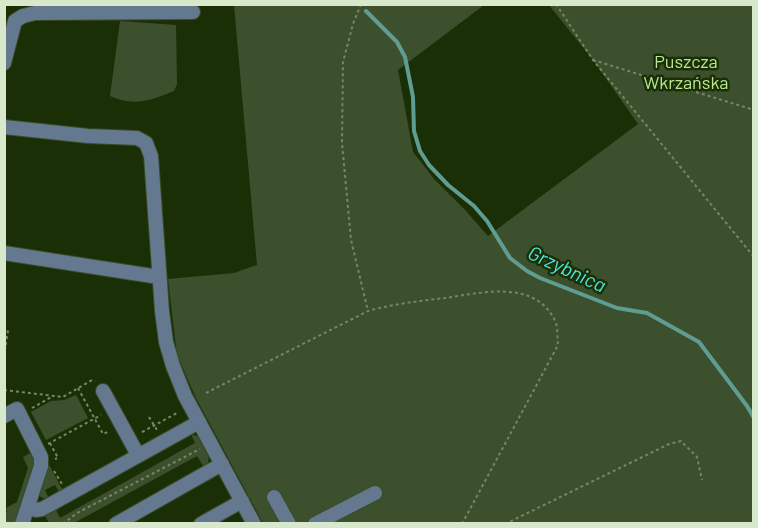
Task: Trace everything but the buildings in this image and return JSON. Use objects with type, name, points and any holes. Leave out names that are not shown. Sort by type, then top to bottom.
[{"type":"street","points":[[4,63],[15,21],[23,16],[193,12]]},
{"type":"street","points":[[4,127],[87,136],[138,138],[146,143],[151,156],[166,342],[173,366],[191,406],[254,524]]},
{"type":"street","points":[[4,253],[159,277]]},
{"type":"street","points":[[103,392],[138,455]]},
{"type":"street","points":[[4,416],[17,409],[41,457],[41,466],[22,524]]},
{"type":"street","points":[[28,507],[39,510],[199,422]]},
{"type":"street","points":[[116,524],[222,464]]},
{"type":"street","points":[[315,524],[375,493]]},
{"type":"street","points":[[274,497],[289,524]]},
{"type":"street","points":[[201,524],[242,501]]},
{"type":"path","points":[[361,4],[343,62],[342,143],[351,240],[368,311]]},
{"type":"path","points":[[556,4],[594,60],[753,257]]},
{"type":"path","points":[[594,60],[753,110]]},
{"type":"path","points":[[206,393],[368,311],[386,306],[471,294],[515,291],[529,296],[546,308],[557,324],[558,345],[462,524]]},
{"type":"path","points":[[4,357],[8,330]]},
{"type":"path","points":[[4,390],[63,397],[92,380]]},
{"type":"path","points":[[78,388],[102,435],[121,425]]},
{"type":"path","points":[[27,411],[54,396]]},
{"type":"path","points":[[134,436],[191,406]]},
{"type":"path","points":[[42,447],[112,409]]},
{"type":"path","points":[[505,524],[669,444],[681,441],[697,456],[702,480]]},
{"type":"path","points":[[63,524],[77,513],[210,443]]},
{"type":"path","points":[[52,467],[68,494]]},
{"type":"green space","name":"Puszcza Wkrzańska","points":[[234,5],[484,5],[398,70],[413,152],[435,180],[488,236],[638,124],[593,60],[549,5],[753,5],[753,523],[263,523],[196,398],[177,355],[168,279],[234,273],[257,265]]},
{"type":"green space","points":[[120,21],[176,25],[177,84],[174,91],[134,102],[110,96]]},
{"type":"green space","points":[[76,395],[88,418],[46,440],[31,412],[51,401],[64,400]]},
{"type":"green space","points":[[191,434],[199,437],[209,455],[208,463],[204,467],[197,456],[74,523],[49,523],[45,516],[56,510],[60,518],[195,443]]},
{"type":"green space","points":[[34,451],[37,463],[17,523],[5,524],[6,508],[17,502],[28,468],[23,457]]},
{"type":"green space","points":[[47,461],[63,491],[60,493],[55,485],[45,490],[49,499],[45,499],[39,496],[38,492]]},
{"type":"waterway","name":"Grzybnica","points":[[366,11],[397,42],[405,57],[413,97],[414,131],[420,151],[429,165],[448,185],[474,206],[487,221],[510,258],[540,278],[617,308],[647,313],[699,342],[754,418]]}]
